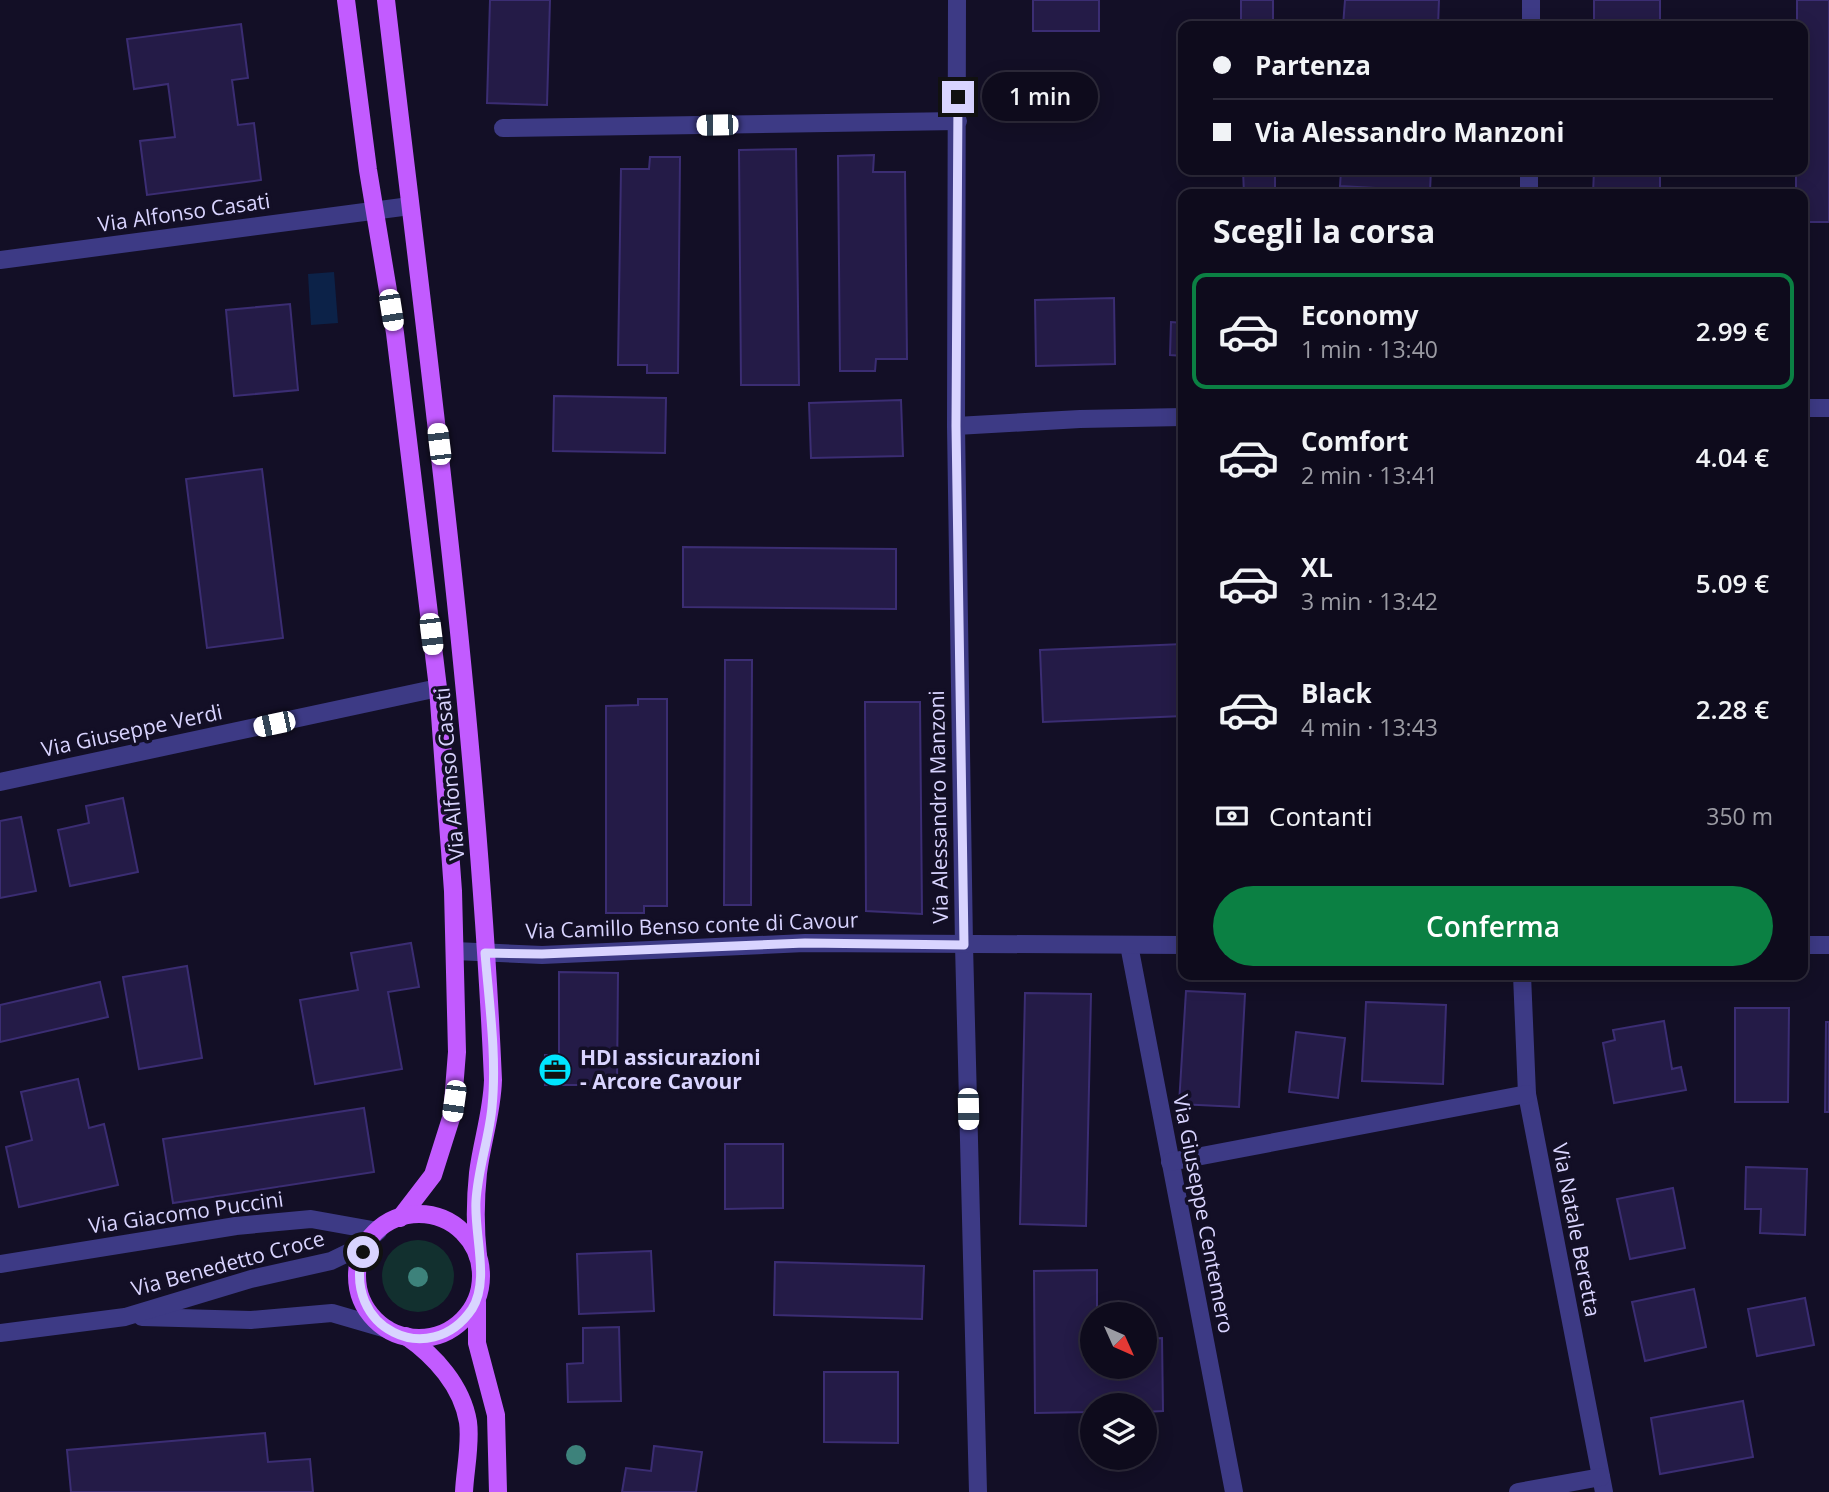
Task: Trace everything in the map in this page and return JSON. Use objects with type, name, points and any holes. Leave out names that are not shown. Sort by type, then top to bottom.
[{"type":"main road","name":"Via Alfonso Casati","points":[[346,0],[375,211],[395,332],[438,688],[455,951],[457,1052],[452,1115],[433,1175],[400,1218]]},
{"type":"main road","name":"Via Alfonso Casati","points":[[386,0],[452,550],[478,823],[492,1106],[478,1172],[475,1226],[478,1256]]},
{"type":"main road","points":[[464,1492],[469,1424],[466,1411],[443,1369],[426,1351],[406,1336],[387,1329],[365,1306],[358,1283],[362,1255],[378,1231],[400,1218],[423,1215],[447,1221],[466,1236],[478,1256],[481,1276],[477,1343],[496,1415],[498,1492]]},
{"type":"main road","points":[[406,1336],[431,1337],[450,1330],[467,1315],[478,1297]]},
{"type":"street","name":"Via Alessandro Manzoni","points":[[957,0],[956,426],[964,945],[978,1492]]},
{"type":"street","points":[[1531,0],[1531,21]]},
{"type":"street","points":[[503,128],[958,121]]},
{"type":"street","name":"Via Alfonso Casati","points":[[0,260],[410,206]]},
{"type":"street","points":[[1808,408],[1829,408]]},
{"type":"street","points":[[956,426],[1178,417]]},
{"type":"street","name":"Via Giuseppe Verdi","points":[[0,782],[438,688]]},
{"type":"street","name":"Via Camillo Benso conte di Cavour","points":[[455,951],[542,954],[805,943],[1178,945]]},
{"type":"street","name":"Via Giuseppe Centemero","points":[[1129,945],[1234,1492]]},
{"type":"street","points":[[1808,945],[1829,945]]},
{"type":"street","name":"Via Natale Beretta","points":[[1522,980],[1527,1094],[1602,1484]]},
{"type":"street","points":[[1170,1162],[1527,1094]]},
{"type":"street","name":"Via Giacomo Puccini","points":[[0,1264],[236,1226],[311,1220],[378,1231]]},
{"type":"street","name":"Via Benedetto Croce","points":[[125,1317],[251,1279],[331,1261],[362,1246],[378,1231]]},
{"type":"street","name":"Via Benedetto Croce","points":[[0,1333],[125,1317],[251,1320],[332,1312],[387,1329]]},
{"type":"street","points":[[1518,1492],[1602,1484]]},
{"type":"green space","points":[[418,1240],[438,1246],[448,1256],[454,1276],[448,1296],[438,1306],[418,1312],[398,1306],[388,1296],[382,1276],[388,1256],[398,1246]]},
{"type":"water","points":[[334,272],[338,323],[311,325],[308,274]]},
{"type":"building","points":[[490,0],[550,0],[547,105],[487,103]]},
{"type":"building","points":[[1033,0],[1099,0],[1099,31],[1033,31]]},
{"type":"building","points":[[1241,0],[1273,0],[1273,21],[1241,21]]},
{"type":"building","points":[[1345,0],[1439,0],[1438,21],[1343,21]]},
{"type":"building","points":[[1594,0],[1660,0],[1660,21],[1594,21]]},
{"type":"building","points":[[1797,0],[1829,0],[1829,222],[1808,222],[1808,189],[1796,189],[1796,175],[1808,175],[1808,21],[1797,21]]},
{"type":"building","points":[[241,24],[248,78],[232,80],[238,125],[254,123],[261,180],[147,195],[140,141],[175,137],[168,84],[134,89],[127,39]]},
{"type":"building","points":[[796,149],[799,385],[741,385],[739,150]]},
{"type":"building","points":[[874,155],[873,172],[905,172],[907,359],[876,359],[875,371],[840,371],[838,156]]},
{"type":"building","points":[[650,157],[680,157],[678,373],[647,373],[647,365],[618,365],[621,169],[649,169]]},
{"type":"building","points":[[1243,175],[1275,175],[1275,189],[1244,189]]},
{"type":"building","points":[[1341,175],[1431,175],[1430,189],[1340,186]]},
{"type":"building","points":[[1594,175],[1660,175],[1660,189],[1593,189]]},
{"type":"building","points":[[1114,298],[1115,364],[1036,366],[1035,300]]},
{"type":"building","points":[[290,304],[298,390],[234,396],[226,310]]},
{"type":"building","points":[[1171,322],[1178,323],[1178,356],[1170,355]]},
{"type":"building","points":[[554,396],[666,398],[665,453],[553,451]]},
{"type":"building","points":[[901,400],[903,456],[811,458],[809,403]]},
{"type":"building","points":[[262,469],[283,638],[207,648],[186,479]]},
{"type":"building","points":[[683,547],[896,549],[896,609],[683,607]]},
{"type":"building","points":[[1178,644],[1178,716],[1043,722],[1040,650]]},
{"type":"building","points":[[725,660],[752,660],[751,905],[724,905]]},
{"type":"building","points":[[638,699],[667,699],[667,906],[644,906],[644,913],[606,913],[606,706],[638,705]]},
{"type":"building","points":[[865,702],[920,702],[922,914],[866,911]]},
{"type":"building","points":[[123,798],[138,872],[70,886],[58,830],[89,823],[86,806]]},
{"type":"building","points":[[21,817],[36,891],[0,898],[0,821]]},
{"type":"building","points":[[411,943],[419,987],[388,992],[402,1069],[315,1084],[300,1000],[358,990],[351,953]]},
{"type":"building","points":[[187,966],[202,1058],[139,1069],[123,977]]},
{"type":"building","points":[[559,972],[618,973],[617,1085],[545,1085],[545,1055],[559,1055]]},
{"type":"building","points":[[100,982],[108,1017],[0,1042],[0,1005]]},
{"type":"building","points":[[1186,991],[1245,994],[1239,1107],[1179,1104]]},
{"type":"building","points":[[1025,993],[1091,994],[1086,1226],[1020,1224]]},
{"type":"building","points":[[1366,1002],[1446,1005],[1443,1084],[1362,1081]]},
{"type":"building","points":[[1735,1008],[1789,1008],[1788,1102],[1735,1102]]},
{"type":"building","points":[[1664,1021],[1672,1069],[1681,1067],[1686,1090],[1614,1103],[1603,1043],[1615,1040],[1613,1030]]},
{"type":"building","points":[[1826,1022],[1829,1022],[1829,1112],[1825,1112]]},
{"type":"building","points":[[1296,1032],[1345,1038],[1338,1098],[1289,1092]]},
{"type":"building","points":[[78,1079],[89,1128],[104,1124],[118,1185],[19,1207],[6,1147],[32,1140],[21,1092]]},
{"type":"building","points":[[364,1108],[374,1172],[173,1203],[163,1139]]},
{"type":"building","points":[[725,1144],[783,1144],[783,1208],[725,1209]]},
{"type":"building","points":[[1746,1167],[1807,1169],[1805,1235],[1760,1233],[1761,1209],[1745,1209]]},
{"type":"building","points":[[1673,1188],[1685,1248],[1630,1259],[1617,1199]]},
{"type":"building","points":[[651,1251],[654,1311],[579,1314],[577,1254]]},
{"type":"building","points":[[775,1262],[924,1266],[922,1319],[774,1315]]},
{"type":"building","points":[[1097,1270],[1097,1302],[1080,1302],[1080,1379],[1157,1379],[1157,1338],[1162,1338],[1163,1411],[1157,1411],[1157,1393],[1080,1393],[1080,1412],[1035,1413],[1034,1271]]},
{"type":"building","points":[[1694,1289],[1706,1347],[1645,1361],[1632,1302]]},
{"type":"building","points":[[1805,1298],[1814,1345],[1757,1356],[1748,1309]]},
{"type":"building","points":[[619,1327],[621,1401],[568,1402],[567,1364],[583,1363],[583,1328]]},
{"type":"building","points":[[824,1372],[898,1372],[898,1443],[824,1442]]},
{"type":"building","points":[[1743,1401],[1753,1457],[1660,1474],[1651,1418]]},
{"type":"building","points":[[265,1433],[268,1462],[310,1459],[313,1492],[71,1492],[67,1450]]},
{"type":"building","points":[[654,1446],[702,1452],[696,1492],[622,1492],[626,1468],[651,1471]]},
{"type":"place","name":"HDI assicurazioni - Arcore Cavour","points":[[555,1070]]},
{"type":"route","points":[[363,1252],[358,1273],[361,1297],[375,1320],[395,1333],[410,1338],[431,1337],[443,1333],[459,1323],[477,1300],[481,1276],[475,1226],[478,1172],[489,1128],[493,1080],[485,953],[542,954],[805,943],[964,945],[956,426],[958,97]]}]
